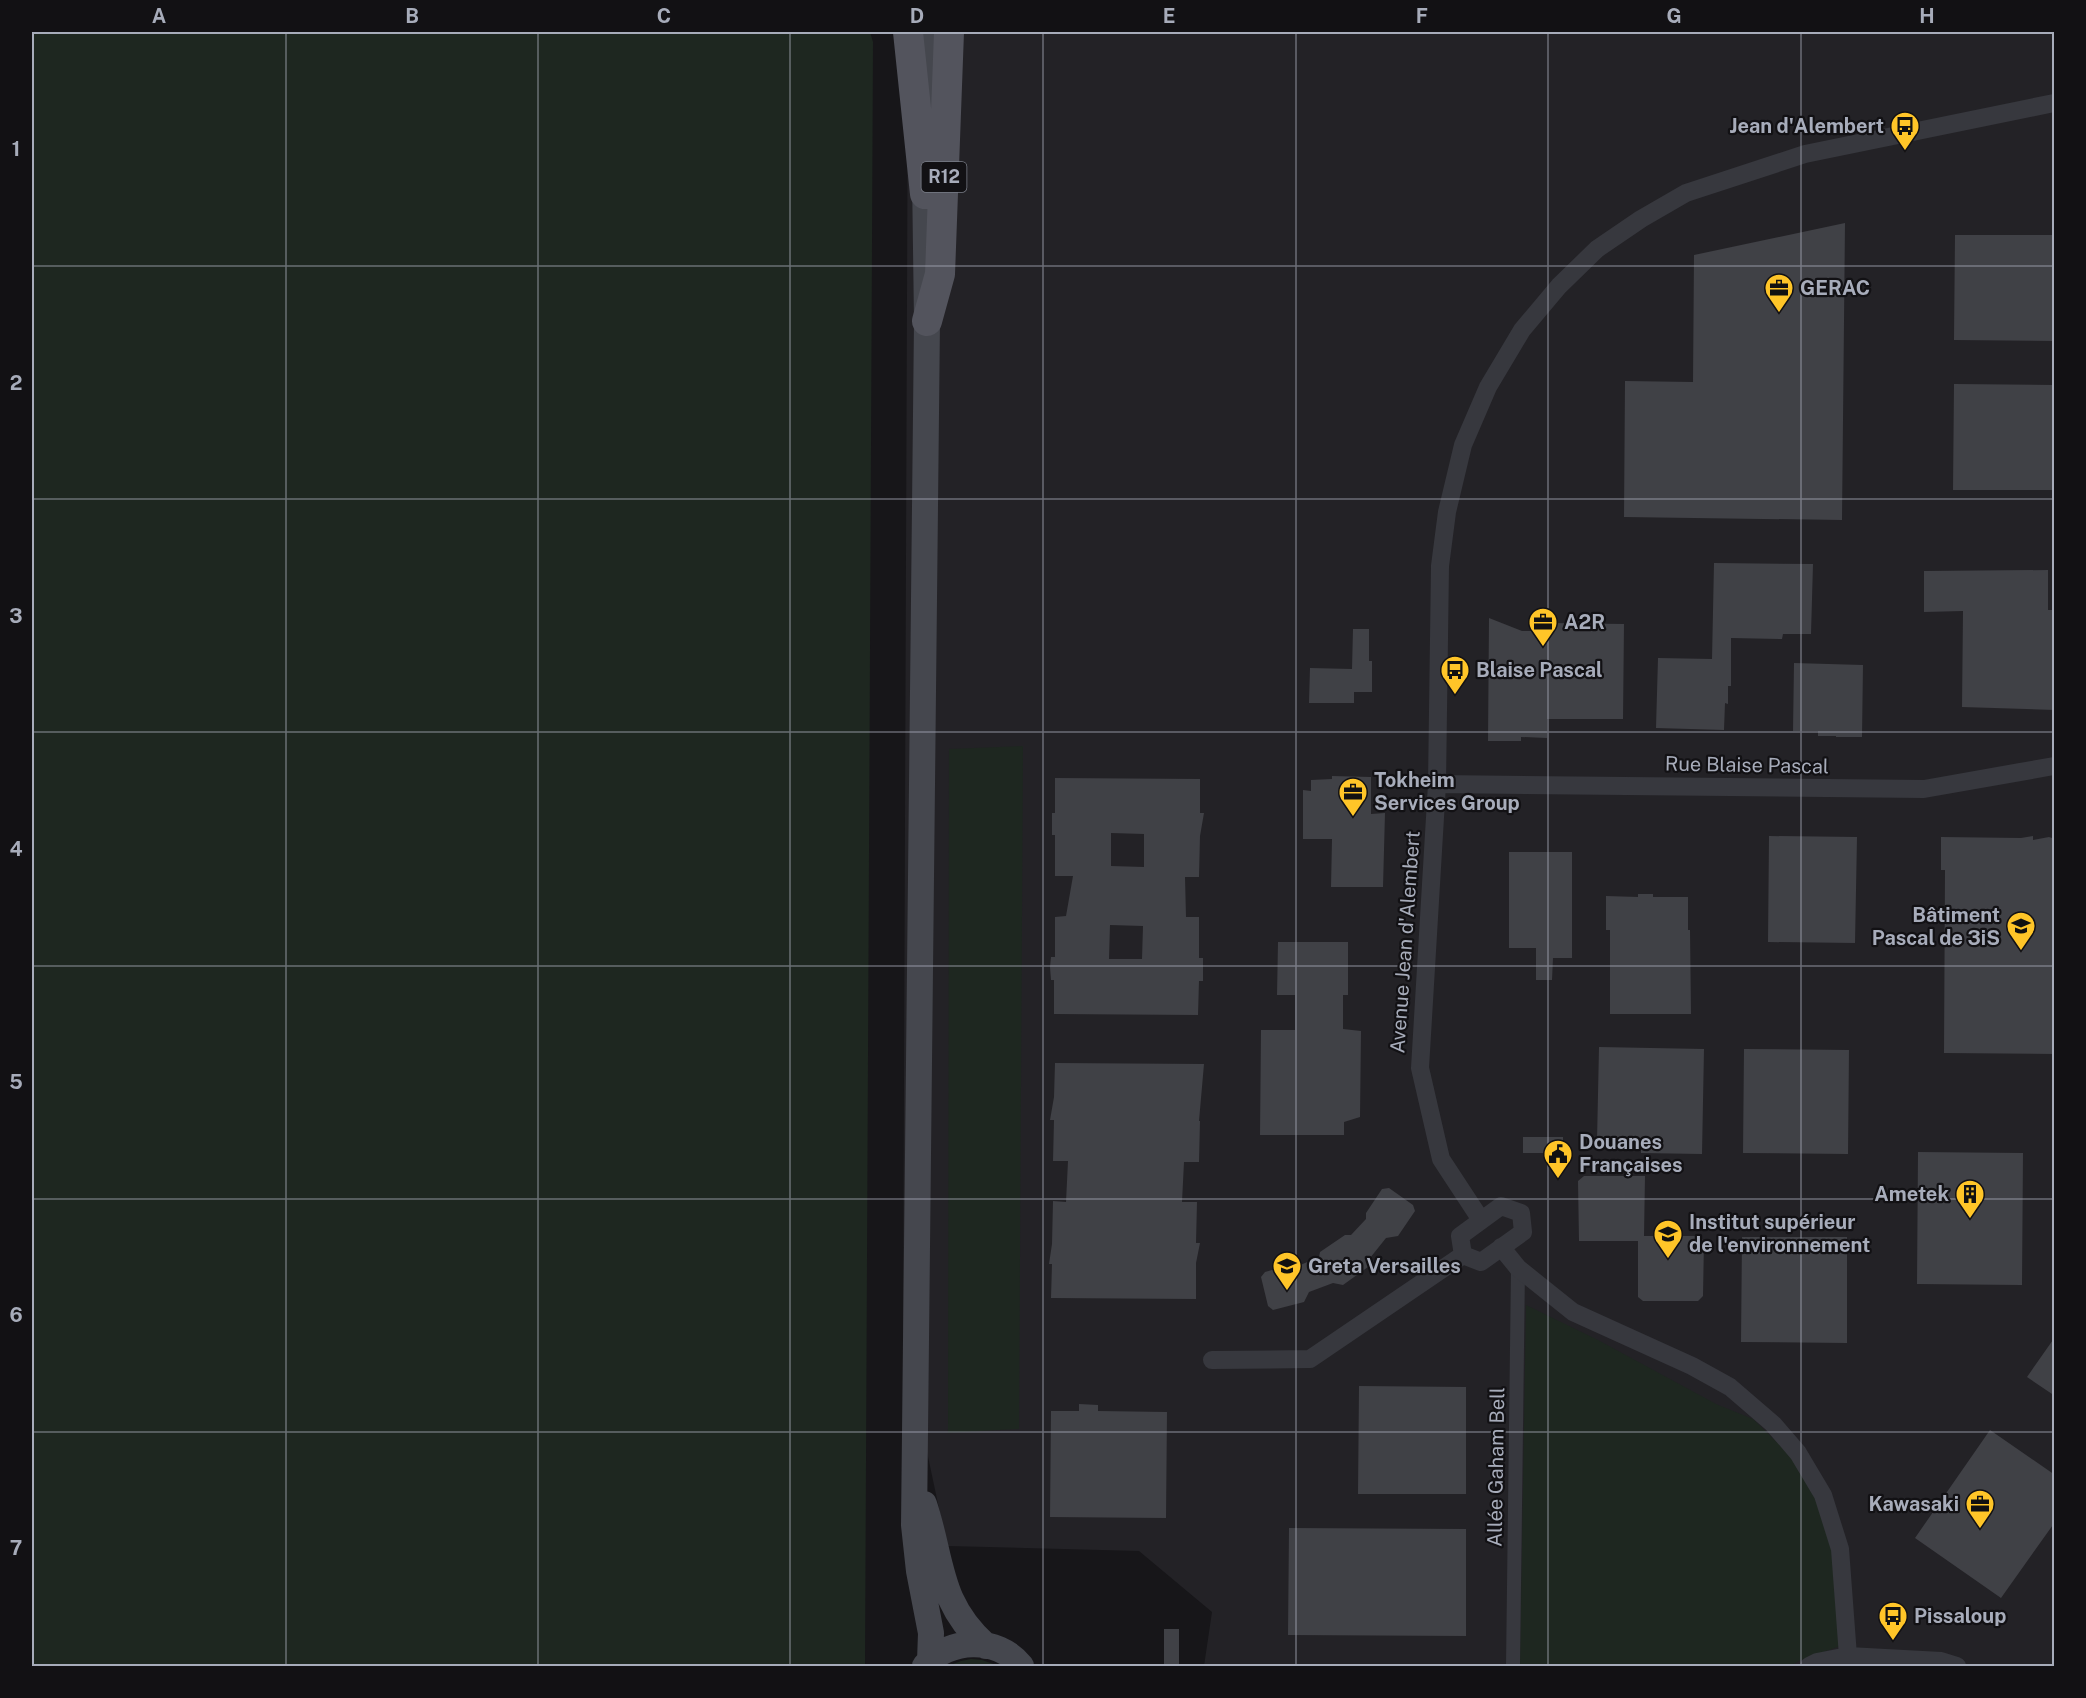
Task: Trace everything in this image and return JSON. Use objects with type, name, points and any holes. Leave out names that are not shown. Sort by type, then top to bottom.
[{"type":"main road","name":"R12","points":[[908,32],[925,195]]},
{"type":"main road","name":"R12","points":[[927,32],[925,195],[927,321],[914,1525],[919,1571],[931,1633],[928,1664]]},
{"type":"main road","name":"R12","points":[[927,321],[940,274],[949,32]]},
{"type":"main road","points":[[915,1475],[928,1514],[947,1592],[970,1631],[986,1646]]},
{"type":"main road","points":[[928,1664],[944,1651],[961,1645],[979,1644],[1000,1650],[1021,1666]]},
{"type":"street","name":"Avenue Jean d'Alembert","points":[[1481,1220],[1441,1159],[1420,1068],[1437,784],[1440,566],[1447,512],[1462,445],[1488,387],[1522,330],[1559,286],[1598,249],[1641,219],[1686,193],[1805,154],[2055,103]]},
{"type":"street","name":"Rue Blaise Pascal","points":[[1437,784],[1924,789],[2055,766]]},
{"type":"street","points":[[1501,1206],[1521,1213],[1523,1232],[1481,1262],[1463,1254],[1460,1236],[1481,1220],[1501,1206]]},
{"type":"street","points":[[1501,1247],[1518,1268],[1573,1312],[1692,1366],[1730,1387],[1773,1424],[1798,1453],[1823,1494],[1840,1549],[1848,1656]]},
{"type":"street","points":[[1212,1360],[1310,1359],[1463,1254]]},
{"type":"street","name":"Allée Gaham Bell","points":[[1513,1666],[1518,1268]]},
{"type":"street","points":[[1809,1666],[1817,1662],[1848,1656],[1941,1661],[1957,1666]]},
{"type":"shaded area","points":[[32,32],[870,32],[873,42],[865,1666],[32,1666]]},
{"type":"shaded area","points":[[908,32],[2054,32],[2054,1666],[1204,1666],[1212,1612],[1139,1551],[947,1546],[903,1339]]},
{"type":"shaded area","points":[[1023,746],[1019,1429],[948,1433],[949,749]]},
{"type":"shaded area","points":[[1526,1305],[1598,1340],[1716,1404],[1753,1419],[1790,1455],[1815,1498],[1833,1553],[1840,1646],[1790,1666],[1520,1666]]},
{"type":"shaded area","points":[[971,1659],[982,1660],[999,1666],[948,1666]]},
{"type":"building","points":[[1845,223],[1842,520],[1624,517],[1625,381],[1693,382],[1694,255]]},
{"type":"building","points":[[1955,235],[2055,235],[2055,341],[1954,340]]},
{"type":"building","points":[[1954,384],[2055,385],[2055,490],[1953,490]]},
{"type":"building","points":[[1714,563],[1813,564],[1811,634],[1783,634],[1782,639],[1731,638],[1731,686],[1728,686],[1728,704],[1725,703],[1724,730],[1656,728],[1658,658],[1712,659]]},
{"type":"building","points":[[2048,570],[2048,610],[2055,610],[2055,710],[1962,707],[1963,611],[1924,612],[1924,571]]},
{"type":"building","points":[[1489,618],[1522,631],[1549,631],[1549,623],[1624,624],[1623,719],[1547,719],[1547,738],[1521,737],[1521,741],[1488,741]]},
{"type":"building","points":[[1353,629],[1369,629],[1372,692],[1354,692],[1354,703],[1309,703],[1310,668],[1352,669]]},
{"type":"building","points":[[1794,663],[1863,665],[1862,737],[1818,736],[1818,731],[1793,731]]},
{"type":"building","points":[[1332,776],[1371,777],[1371,814],[1385,813],[1383,887],[1331,887],[1332,839],[1303,839],[1303,790],[1311,791],[1311,780],[1332,779]]},
{"type":"building","points":[[1055,778],[1200,779],[1200,813],[1204,813],[1200,836],[1199,877],[1185,877],[1186,917],[1199,917],[1199,958],[1203,958],[1203,981],[1199,981],[1198,1015],[1054,1014],[1054,980],[1051,980],[1050,967],[1051,957],[1055,957],[1055,917],[1066,916],[1073,876],[1055,876],[1055,835],[1052,835],[1052,813],[1055,813]],"holes":[[[1111,833],[1144,834],[1144,867],[1111,866]],[[1110,925],[1143,926],[1142,959],[1109,959]]]},
{"type":"building","points":[[1769,836],[1857,837],[1855,943],[1768,942]]},
{"type":"building","name":"Bâtiment Pascal de 3iS","points":[[2033,836],[2033,840],[2049,837],[2055,839],[2055,1054],[1944,1053],[1945,870],[1941,870],[1941,837],[2021,838]]},
{"type":"building","points":[[1509,852],[1572,852],[1572,958],[1553,958],[1552,980],[1536,980],[1536,948],[1509,948]]},
{"type":"building","points":[[1638,894],[1653,894],[1653,897],[1688,897],[1691,1014],[1610,1014],[1610,930],[1606,930],[1606,896],[1638,897]]},
{"type":"building","points":[[1278,942],[1348,942],[1348,995],[1343,995],[1343,1029],[1361,1031],[1360,1117],[1344,1122],[1344,1135],[1260,1135],[1261,1030],[1295,1030],[1295,995],[1277,995]]},
{"type":"building","points":[[1599,1047],[1704,1049],[1702,1154],[1641,1153],[1641,1141],[1597,1141]]},
{"type":"building","points":[[1744,1049],[1849,1050],[1848,1154],[1743,1153]]},
{"type":"building","points":[[1055,1063],[1204,1064],[1199,1121],[1199,1162],[1184,1162],[1182,1202],[1197,1202],[1196,1243],[1200,1243],[1196,1263],[1196,1299],[1051,1298],[1052,1264],[1049,1264],[1053,1201],[1066,1202],[1068,1161],[1053,1161],[1054,1120],[1050,1120],[1054,1097]]},
{"type":"building","points":[[1523,1137],[1563,1137],[1563,1153],[1523,1153]]},
{"type":"building","name":"Ametek","points":[[1918,1152],[2023,1153],[2022,1285],[1917,1284]]},
{"type":"building","points":[[1584,1176],[1645,1176],[1644,1236],[1699,1236],[1704,1241],[1703,1296],[1698,1301],[1643,1301],[1638,1297],[1638,1241],[1579,1241],[1578,1181]]},
{"type":"building","name":"Greta Versailles","points":[[1389,1188],[1413,1205],[1415,1211],[1398,1236],[1386,1238],[1370,1258],[1368,1267],[1343,1285],[1333,1283],[1309,1292],[1304,1302],[1273,1310],[1268,1306],[1261,1277],[1265,1272],[1294,1264],[1298,1266],[1319,1257],[1320,1252],[1345,1235],[1351,1235],[1366,1219],[1366,1213],[1382,1189]]},
{"type":"building","points":[[1742,1237],[1847,1237],[1847,1343],[1741,1342]]},
{"type":"building","points":[[2055,1337],[2055,1396],[2027,1377]]},
{"type":"building","points":[[1359,1386],[1466,1387],[1466,1494],[1358,1494]]},
{"type":"building","points":[[1079,1404],[1098,1405],[1098,1411],[1167,1412],[1166,1518],[1050,1517],[1051,1411],[1079,1411]]},
{"type":"building","points":[[1990,1430],[2055,1475],[2055,1522],[2001,1598],[1915,1538]]},
{"type":"building","points":[[1289,1528],[1466,1529],[1466,1636],[1288,1635]]},
{"type":"building","points":[[1164,1629],[1179,1629],[1179,1666],[1164,1666]]},
{"type":"place","name":"Jean d'Alembert","points":[[1905,152]]},
{"type":"place","name":"GERAC","points":[[1779,314]]},
{"type":"place","name":"A2R","points":[[1543,648]]},
{"type":"place","name":"Blaise Pascal","points":[[1455,696]]},
{"type":"place","name":"Tokheim Services Group","points":[[1353,818]]},
{"type":"place","name":"Bâtiment Pascal de 3iS","points":[[2021,952]]},
{"type":"place","name":"Douanes Françaises","points":[[1558,1180]]},
{"type":"place","name":"Ametek","points":[[1970,1220]]},
{"type":"place","name":"Institut supérieur de l'environnement","points":[[1668,1260]]},
{"type":"place","name":"Greta Versailles","points":[[1287,1292]]},
{"type":"place","name":"Kawasaki","points":[[1980,1530]]},
{"type":"place","name":"Pissaloup","points":[[1893,1642]]}]
